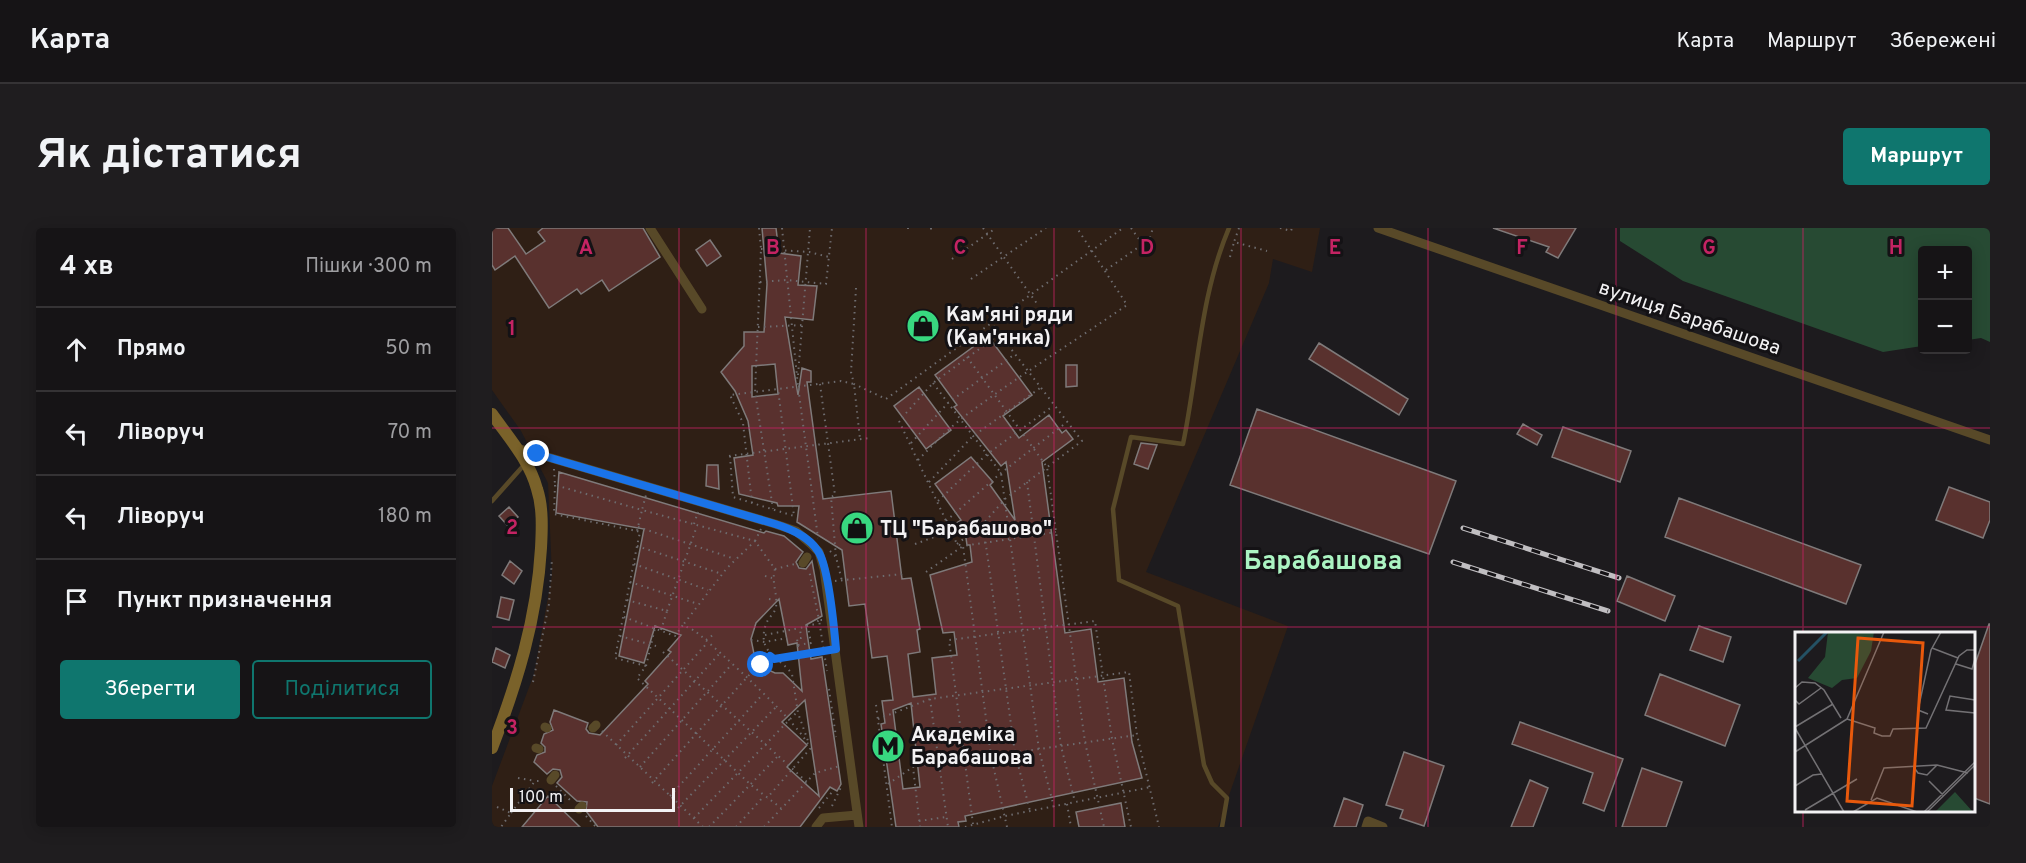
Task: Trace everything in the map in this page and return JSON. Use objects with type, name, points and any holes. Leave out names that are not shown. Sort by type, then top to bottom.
[{"type":"main road","points":[[492,414],[526,463],[537,487],[541,505],[538,586],[525,656],[492,748]]},
{"type":"street","points":[[650,228],[702,309]]},
{"type":"street","name":"вулиця Барабашова","points":[[1378,228],[1990,440]]},
{"type":"street","points":[[517,448],[796,531],[819,552],[836,649],[859,827]]},
{"type":"street","points":[[816,827],[823,818],[857,815]]},
{"type":"street","points":[[1366,827],[1368,822],[1383,827]]},
{"type":"lane","points":[[1222,827],[1227,798],[1212,783],[1201,755],[1179,606],[1119,580],[1113,521],[1115,496],[1131,437],[1183,444],[1209,290],[1218,254],[1229,228]]},
{"type":"lane","points":[[492,501],[526,463]]},
{"type":"path","points":[[759,228],[761,249],[755,392],[773,509]]},
{"type":"path","points":[[782,228],[798,381]]},
{"type":"path","points":[[810,228],[798,386],[818,539]]},
{"type":"path","points":[[760,282],[788,280],[826,284],[832,228]]},
{"type":"path","points":[[983,228],[1038,305]]},
{"type":"path","points":[[952,259],[996,228]]},
{"type":"path","points":[[971,279],[1046,228]]},
{"type":"path","points":[[918,460],[959,420],[1027,370],[1128,305],[1077,228]]},
{"type":"path","points":[[752,503],[743,423],[730,395],[841,381],[854,384],[886,399],[1123,228]]},
{"type":"path","points":[[1131,228],[1146,249],[1153,228]]},
{"type":"path","points":[[1230,257],[1239,228]]},
{"type":"path","points":[[1280,228],[1291,231],[1292,228]]},
{"type":"path","points":[[1234,242],[1266,251]]},
{"type":"path","points":[[1105,270],[1143,244]]},
{"type":"path","points":[[761,249],[785,249],[829,257]]},
{"type":"path","points":[[856,288],[851,372],[860,439]]},
{"type":"path","points":[[957,544],[983,524],[1006,498],[1082,441],[1040,388],[1001,333],[991,323]]},
{"type":"path","points":[[758,327],[803,325]]},
{"type":"path","points":[[963,546],[957,544],[899,421],[933,383],[1001,333]]},
{"type":"path","points":[[910,444],[948,403],[1016,354]]},
{"type":"path","points":[[967,357],[1047,466],[1085,742],[1104,827]]},
{"type":"path","points":[[820,383],[835,495],[831,497],[836,557],[842,581]]},
{"type":"path","points":[[933,383],[1001,473],[1039,750],[1054,807]]},
{"type":"path","points":[[929,482],[972,437],[1040,388]]},
{"type":"path","points":[[778,389],[785,449],[794,516],[733,497],[729,456],[766,452],[785,449],[829,443],[870,438]]},
{"type":"path","points":[[938,501],[986,455],[1053,405]]},
{"type":"path","points":[[946,520],[1033,447],[1068,422]]},
{"type":"path","points":[[564,472],[554,468],[554,514],[638,529],[693,543],[736,559]]},
{"type":"path","points":[[1027,482],[1061,746],[1075,802]]},
{"type":"path","points":[[555,485],[754,541],[775,569]]},
{"type":"path","points":[[638,493],[646,495],[615,658],[646,666]]},
{"type":"path","points":[[662,630],[684,561],[693,543],[699,510]]},
{"type":"path","points":[[983,524],[1015,753],[1030,811]]},
{"type":"path","points":[[624,618],[675,636],[693,609],[722,574],[754,541],[761,527]]},
{"type":"path","points":[[915,544],[951,531]]},
{"type":"path","points":[[926,572],[963,546],[1056,532]]},
{"type":"path","points":[[824,545],[836,557]]},
{"type":"path","points":[[637,546],[722,574]]},
{"type":"path","points":[[963,546],[992,756],[1007,827]]},
{"type":"path","points":[[775,569],[805,560],[819,620],[827,673]]},
{"type":"path","points":[[634,564],[710,589],[716,588]]},
{"type":"path","points":[[727,568],[732,569]]},
{"type":"path","points":[[736,827],[810,749],[798,711],[792,674],[770,656],[765,642],[766,624],[776,608],[772,578],[775,569]]},
{"type":"path","points":[[826,582],[903,574]]},
{"type":"path","points":[[765,576],[772,578]]},
{"type":"path","points":[[630,582],[698,604]]},
{"type":"path","points":[[769,599],[775,600]]},
{"type":"path","points":[[627,600],[667,611]]},
{"type":"path","points":[[693,609],[698,610]]},
{"type":"path","points":[[765,634],[808,627],[819,620]]},
{"type":"path","points":[[973,824],[949,640],[1095,621],[1112,739],[1131,827]]},
{"type":"path","points":[[683,625],[707,641],[732,664],[789,719],[808,743]]},
{"type":"path","points":[[808,627],[813,652]]},
{"type":"path","points":[[655,628],[646,666],[636,678],[751,785],[781,808]]},
{"type":"path","points":[[800,628],[801,638],[797,638],[798,646],[811,643]]},
{"type":"path","points":[[616,745],[713,635]]},
{"type":"path","points":[[620,636],[657,646]]},
{"type":"path","points":[[751,640],[765,642],[787,638]]},
{"type":"path","points":[[774,659],[836,649]]},
{"type":"path","points":[[663,652],[788,766],[794,767],[807,782]]},
{"type":"path","points":[[626,756],[720,653]]},
{"type":"path","points":[[761,665],[770,656]]},
{"type":"path","points":[[640,767],[732,664]]},
{"type":"path","points":[[878,719],[930,699],[1129,672],[1137,735],[1159,827]]},
{"type":"path","points":[[653,782],[750,674]]},
{"type":"path","points":[[829,684],[837,746]]},
{"type":"path","points":[[670,796],[763,694]]},
{"type":"path","points":[[930,699],[948,827]]},
{"type":"path","points":[[876,705],[892,827]]},
{"type":"path","points":[[679,806],[776,707]]},
{"type":"path","points":[[694,818],[798,711]]},
{"type":"path","points":[[597,728],[703,827]]},
{"type":"path","points":[[887,784],[913,767],[1137,735]]},
{"type":"path","points":[[709,827],[778,756]]},
{"type":"path","points":[[764,827],[815,773],[840,768],[839,757]]},
{"type":"path","points":[[913,767],[920,827]]},
{"type":"path","points":[[823,818],[843,787],[842,777]]},
{"type":"path","points":[[518,778],[535,781],[553,778],[596,827]]},
{"type":"path","points":[[501,827],[535,781]]},
{"type":"path","points":[[965,827],[1005,816],[1151,787]]},
{"type":"path","points":[[1067,804],[1071,827]]},
{"type":"path","points":[[497,807],[511,813]]},
{"type":"path","points":[[919,821],[946,817]]},
{"type":"shaded area","name":"ТЦ \"Барабашово\"","points":[[492,228],[1320,228],[1312,272],[1273,259],[1269,283],[1146,572],[1288,626],[1218,827],[492,827],[492,786],[534,674],[552,575],[548,483],[521,431],[492,390]]},
{"type":"green space","points":[[1620,228],[1990,228],[1990,342],[1981,338],[1972,339],[1972,246],[1918,246],[1918,347],[1883,352],[1683,281],[1620,241]]},
{"type":"building","points":[[492,228],[508,228],[526,254],[545,241],[538,232],[543,228],[643,228],[660,257],[609,291],[602,280],[581,294],[577,289],[549,308],[515,256],[495,270],[492,265]]},
{"type":"building","points":[[762,228],[776,228],[779,253],[801,256],[798,285],[817,286],[813,320],[785,317],[798,395],[802,368],[811,371],[811,382],[807,382],[823,499],[891,491],[902,579],[911,578],[920,629],[917,630],[920,652],[908,654],[913,697],[936,694],[932,658],[957,655],[954,632],[943,633],[930,575],[972,562],[970,545],[967,545],[966,538],[955,524],[961,520],[935,484],[971,457],[993,482],[990,485],[1015,520],[1006,462],[1001,466],[954,407],[957,405],[935,375],[988,336],[1032,395],[1003,416],[1019,438],[1049,415],[1062,433],[1066,430],[1073,439],[1042,462],[1065,633],[1091,629],[1098,682],[1124,678],[1132,742],[1142,778],[965,816],[966,821],[958,822],[959,827],[896,827],[881,724],[885,723],[882,701],[893,700],[887,656],[872,658],[865,604],[849,606],[842,550],[797,522],[799,506],[778,506],[777,503],[739,494],[734,458],[753,455],[748,421],[735,391],[721,372],[744,346],[744,332],[764,332],[767,284]],"holes":[[[775,364],[778,394],[752,397],[752,366]],[[911,703],[920,787],[903,789],[893,710]]]},
{"type":"building","points":[[1493,228],[1576,228],[1558,258],[1546,252],[1549,247]]},
{"type":"building","points":[[710,240],[721,256],[707,266],[696,250]]},
{"type":"building","points":[[1319,343],[1408,399],[1399,415],[1309,359]]},
{"type":"building","points":[[1066,365],[1077,365],[1077,386],[1066,387]]},
{"type":"building","points":[[919,387],[951,430],[926,449],[894,406]]},
{"type":"building","points":[[1257,409],[1456,481],[1429,554],[1230,485]]},
{"type":"building","points":[[1523,424],[1542,435],[1537,445],[1517,434]]},
{"type":"building","points":[[1563,427],[1631,451],[1620,482],[1552,457]]},
{"type":"building","points":[[1141,443],[1157,445],[1148,469],[1134,464]]},
{"type":"building","points":[[707,465],[718,465],[719,489],[706,486]]},
{"type":"building","points":[[559,472],[764,533],[766,531],[784,536],[803,552],[796,562],[799,568],[806,569],[812,561],[822,616],[806,625],[807,633],[811,659],[822,657],[841,784],[837,791],[830,787],[800,827],[598,827],[586,811],[587,802],[577,801],[557,783],[562,777],[560,770],[553,769],[547,774],[534,762],[537,755],[545,752],[545,747],[541,743],[544,734],[553,730],[550,722],[554,710],[588,723],[586,729],[589,733],[600,735],[648,684],[645,681],[671,652],[668,650],[681,635],[655,626],[644,663],[619,656],[644,529],[556,513]],"holes":[[[779,599],[788,645],[797,643],[802,691],[783,673],[775,673],[764,668],[754,654],[751,639],[756,623]],[[805,700],[812,750],[819,796],[787,767],[807,745],[782,722]]]},
{"type":"building","points":[[1949,487],[1990,502],[1990,520],[1983,538],[1936,520]]},
{"type":"building","points":[[1679,498],[1861,565],[1846,604],[1665,537]]},
{"type":"building","points":[[509,507],[518,517],[508,526],[499,516]]},
{"type":"building","points":[[510,561],[522,571],[514,584],[502,575]]},
{"type":"building","points":[[1627,576],[1675,596],[1665,621],[1617,601]]},
{"type":"building","points":[[501,597],[514,600],[509,620],[497,617]]},
{"type":"building","points":[[1990,624],[1990,804],[1975,798],[1975,664]]},
{"type":"building","points":[[1699,626],[1731,637],[1723,662],[1690,650]]},
{"type":"building","points":[[496,648],[510,655],[505,668],[492,662]]},
{"type":"building","points":[[1660,674],[1740,705],[1725,746],[1645,715]]},
{"type":"building","points":[[1520,722],[1623,759],[1604,811],[1583,803],[1593,773],[1512,744]]},
{"type":"building","points":[[1404,752],[1444,766],[1424,826],[1400,818],[1403,810],[1386,805]]},
{"type":"building","points":[[1642,768],[1682,782],[1666,827],[1622,827]]},
{"type":"building","points":[[1530,780],[1548,788],[1533,827],[1511,827]]},
{"type":"building","points":[[548,796],[580,827],[522,827]]},
{"type":"building","points":[[1344,798],[1363,805],[1356,827],[1334,827]]},
{"type":"building","points":[[1121,803],[1125,827],[1079,827],[1076,812]]},
{"type":"railway","points":[[1463,528],[1619,578]]},
{"type":"railway","points":[[1453,562],[1608,611]]},
{"type":"place","name":"Кам'яні ряди (Кам'янка)","points":[[923,326]]},
{"type":"place","name":"ТЦ \"Барабашово\"","points":[[857,528]]},
{"type":"place","name":"Академіка Барабашова","points":[[888,746]]},
{"type":"district","name":"Барабашова","points":[[1323,560]]},
{"type":"route","points":[[537,454],[775,524],[796,531],[811,544],[819,552],[824,569],[836,649],[774,659],[770,656],[761,665]]}]
